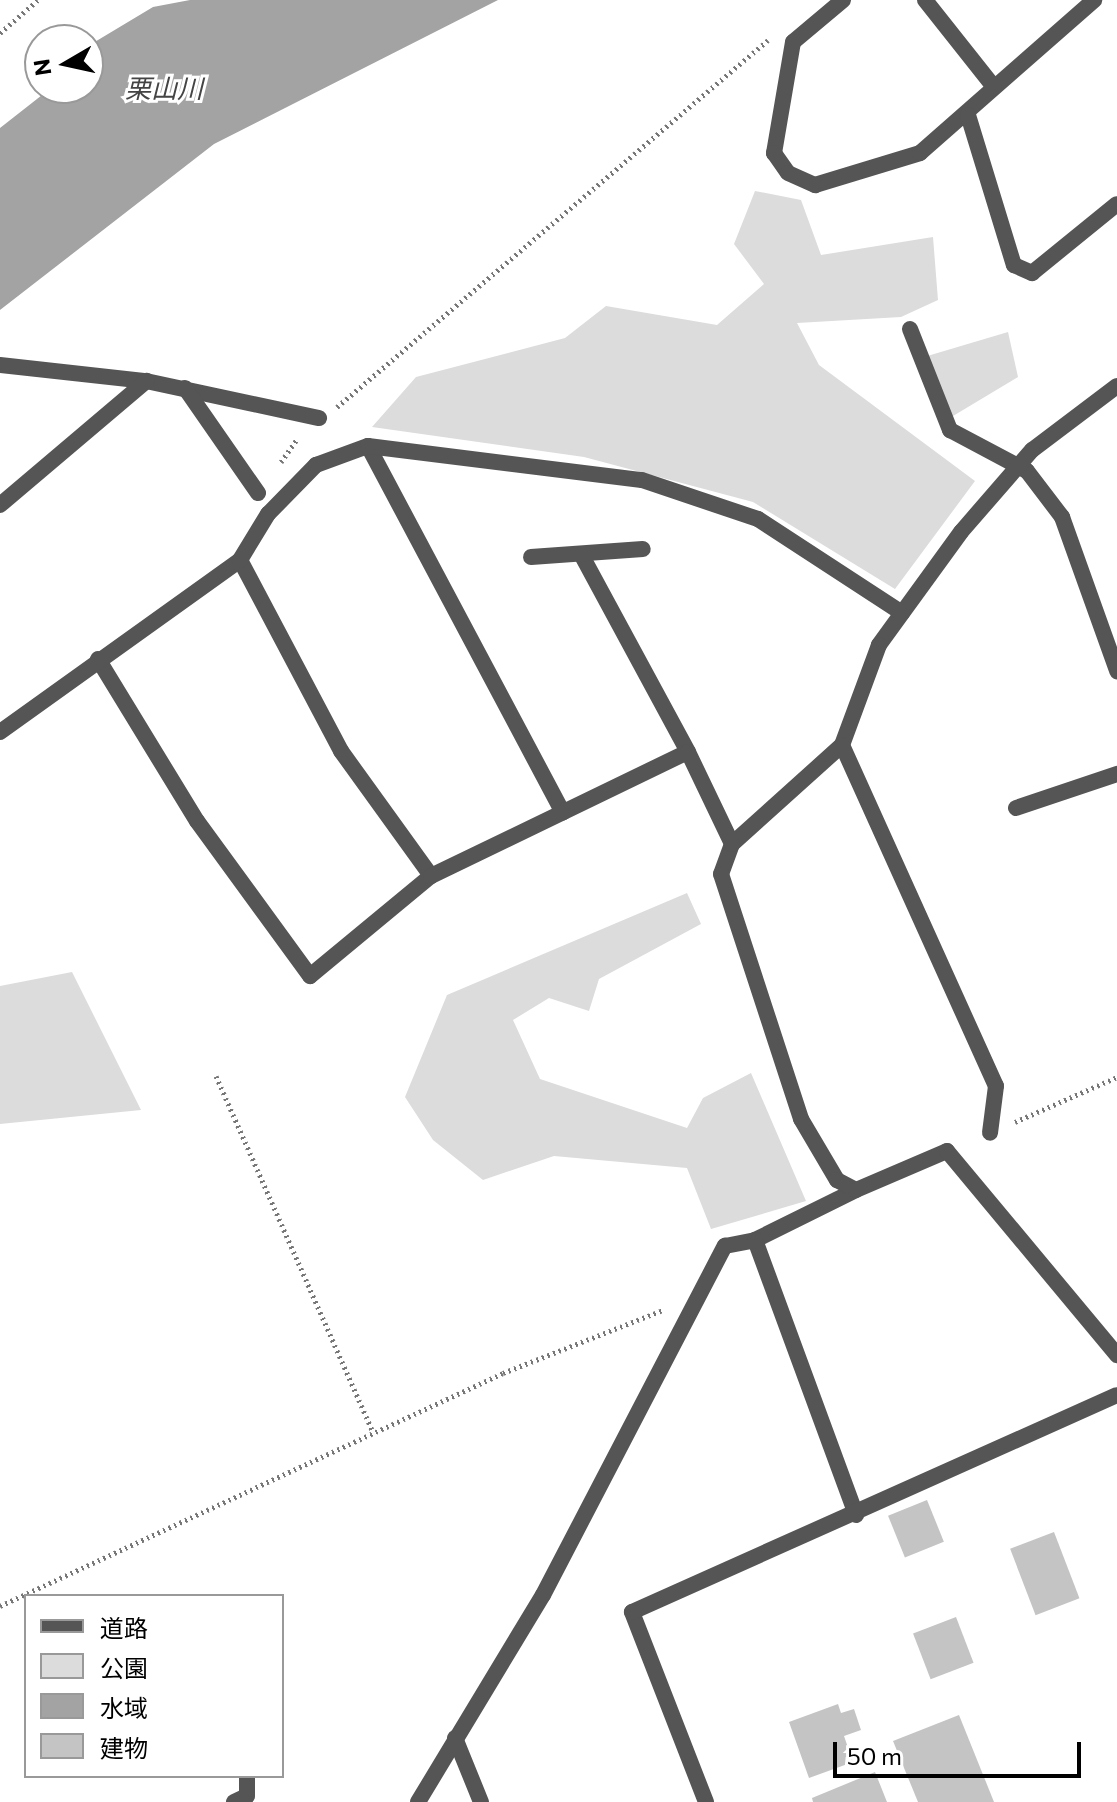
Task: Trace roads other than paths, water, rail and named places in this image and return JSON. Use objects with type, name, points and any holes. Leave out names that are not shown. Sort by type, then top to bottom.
[{"type":"street","points":[[843,0],[793,42],[774,153],[788,173],[815,185],[920,153],[968,115],[994,87],[1094,0]]},
{"type":"street","points":[[925,0],[994,87]]},
{"type":"street","points":[[968,115],[1014,265],[1032,273],[1117,204]]},
{"type":"street","points":[[910,329],[950,430],[1018,466],[1062,517],[1117,671]]},
{"type":"street","points":[[0,365],[146,381],[319,418]]},
{"type":"street","points":[[0,505],[146,381]]},
{"type":"street","points":[[856,1190],[837,1180],[801,1119],[732,922],[721,874],[732,844],[842,745],[879,645],[1018,466],[1117,386]]},
{"type":"street","points":[[185,388],[258,493]]},
{"type":"street","points":[[3,723],[240,560],[268,514],[316,465],[368,446],[642,480],[758,519],[902,613]]},
{"type":"street","points":[[368,446],[563,812]]},
{"type":"street","points":[[531,557],[643,549]]},
{"type":"street","points":[[581,554],[688,752],[732,844]]},
{"type":"street","points":[[240,560],[341,751],[431,876]]},
{"type":"street","points":[[98,659],[197,821],[310,976],[431,876],[688,752]]},
{"type":"street","points":[[842,745],[996,1086],[990,1133]]},
{"type":"street","points":[[1016,808],[1117,774]]},
{"type":"street","points":[[418,1802],[543,1595],[704,1298],[725,1246],[755,1240],[856,1190],[947,1151],[1117,1355]]},
{"type":"street","points":[[755,1240],[856,1515]]},
{"type":"street","points":[[706,1802],[632,1612],[856,1515],[1117,1395]]},
{"type":"street","points":[[455,1738],[481,1802]]},
{"type":"street","points":[[234,1802],[247,1796],[247,1778]]},
{"type":"water","name":"栗山川","points":[[190,0],[498,0],[214,144],[0,310],[0,128],[31,104],[104,104],[104,36],[153,7]]}]
